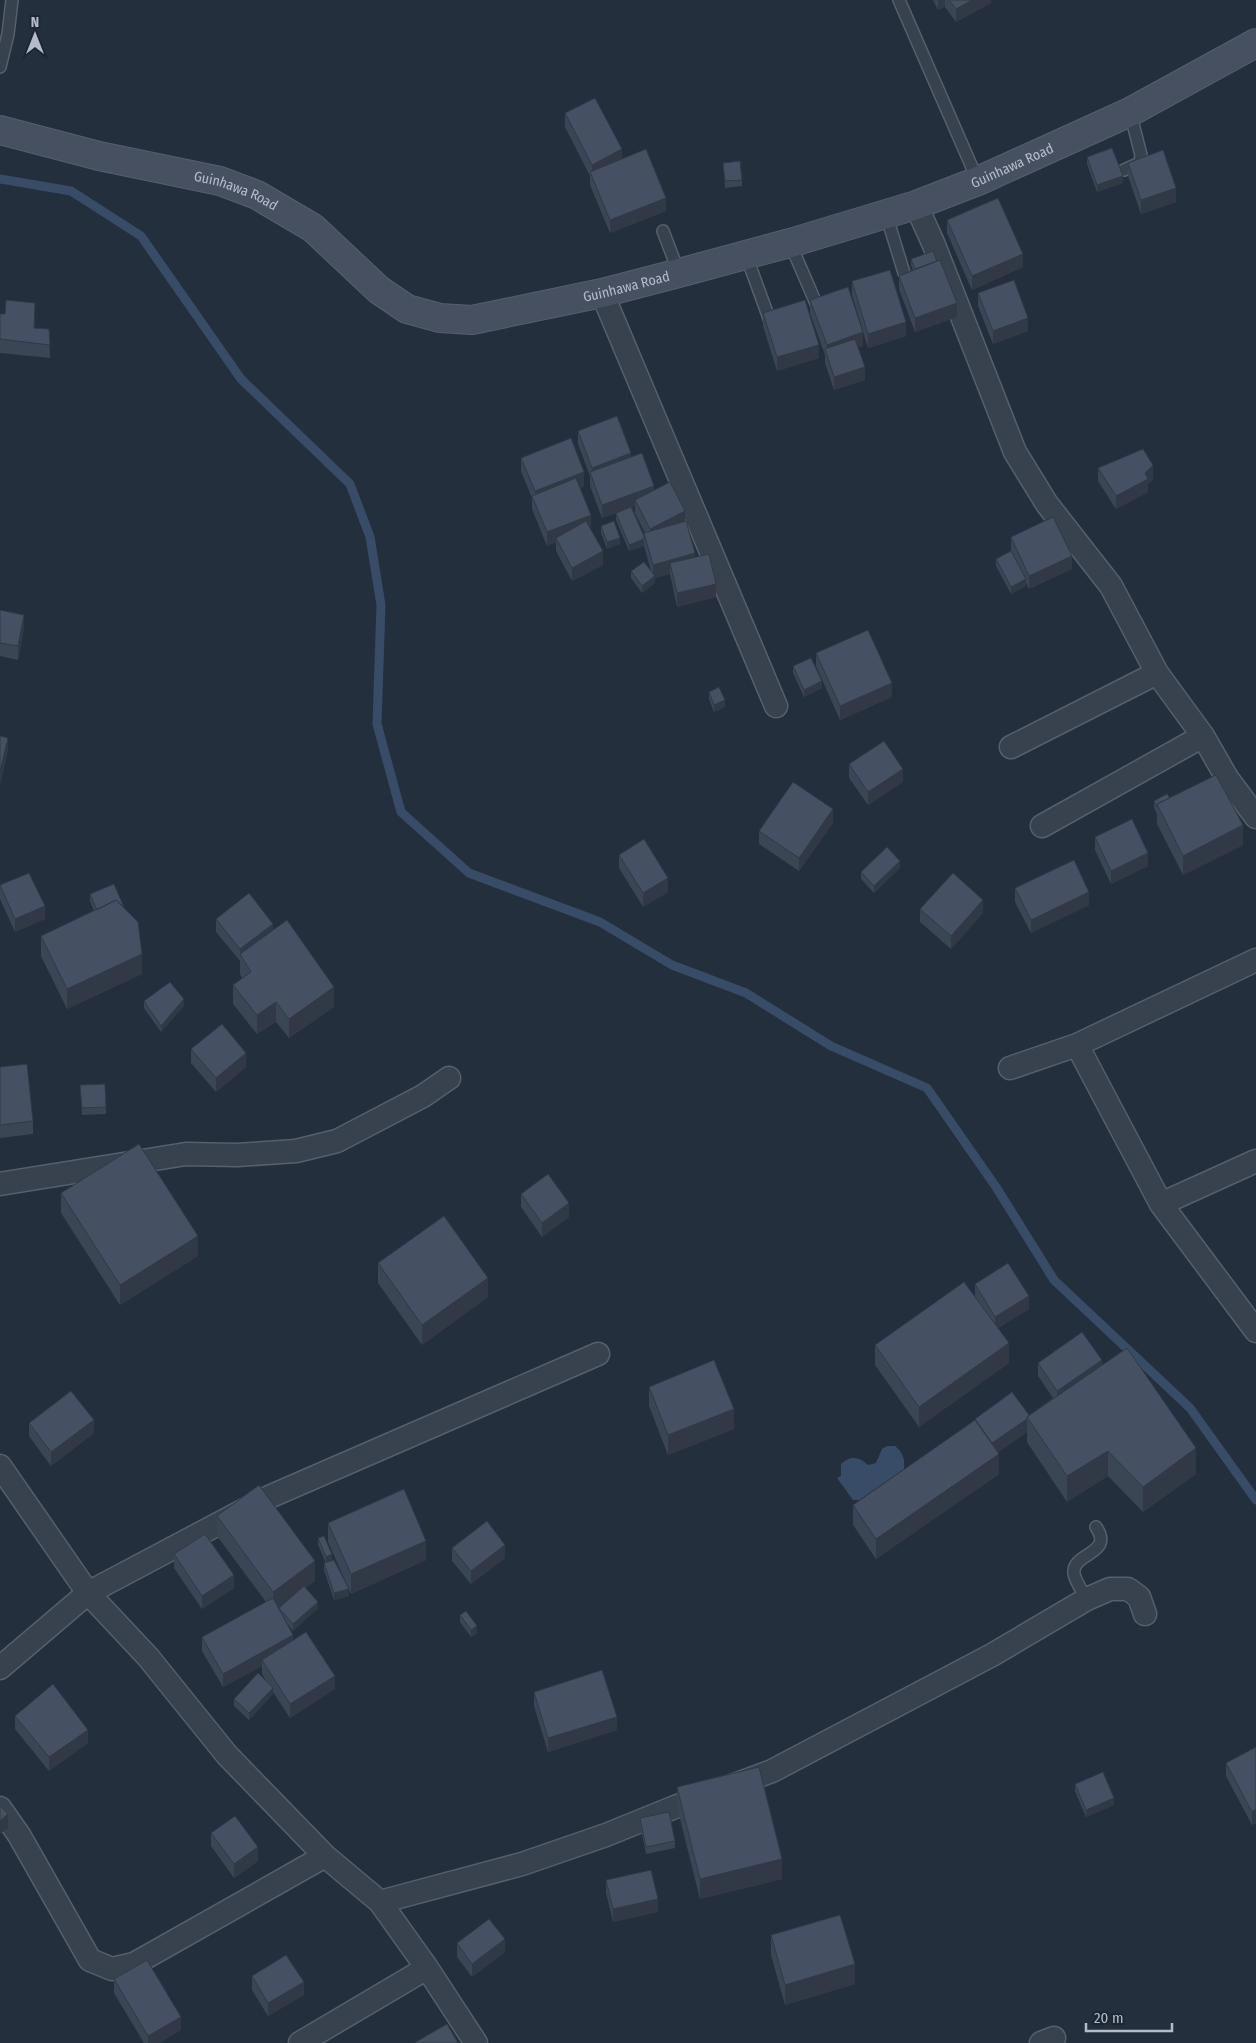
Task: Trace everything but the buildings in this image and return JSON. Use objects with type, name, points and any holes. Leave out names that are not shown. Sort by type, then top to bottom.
[{"type":"street","name":"Guinhawa Road","points":[[0,130],[100,156],[220,181],[257,196],[313,228],[379,290],[408,309],[440,318],[472,320],[602,293],[790,244],[916,205],[978,181],[1130,112],[1254,44]]},
{"type":"street","points":[[916,205],[934,245],[1014,452],[1048,504],[1110,586],[1157,673],[1203,736],[1227,778],[1256,817]]},
{"type":"street","points":[[602,293],[776,706]]},
{"type":"street","points":[[1011,747],[1157,673]]},
{"type":"street","points":[[1042,826],[1203,736]]},
{"type":"street","points":[[1010,1068],[1077,1045],[1256,960]]},
{"type":"street","points":[[1077,1045],[1161,1204],[1254,1326]]},
{"type":"street","points":[[0,1184],[186,1154],[237,1155],[296,1151],[337,1141],[423,1096],[449,1078]]},
{"type":"street","points":[[1161,1204],[1256,1161]]},
{"type":"street","points":[[0,1668],[88,1593],[269,1497],[598,1354]]},
{"type":"street","points":[[0,1466],[88,1593],[148,1657],[227,1755],[325,1856],[380,1902],[427,1968],[476,2043]]},
{"type":"street","points":[[380,1902],[541,1858],[772,1771],[992,1655],[1087,1599],[1110,1589],[1128,1589],[1139,1597],[1145,1614]]},
{"type":"street","points":[[0,1808],[19,1835],[90,1960],[112,1969],[134,1964],[325,1856]]},
{"type":"street","points":[[300,2043],[427,1968]]},
{"type":"lane","points":[[0,67],[8,34],[12,0]]},
{"type":"lane","points":[[899,0],[978,181]]},
{"type":"lane","points":[[1124,170],[1140,163],[1141,155],[1130,112]]},
{"type":"lane","points":[[886,214],[904,273]]},
{"type":"lane","points":[[664,231],[679,273]]},
{"type":"lane","points":[[790,244],[818,308]]},
{"type":"lane","points":[[746,255],[770,321]]},
{"type":"lane","points":[[1087,1599],[1076,1580],[1074,1568],[1077,1563],[1097,1548],[1101,1541],[1100,1533],[1096,1526]]},
{"type":"water","points":[[887,1446],[895,1446],[900,1451],[904,1459],[904,1469],[859,1500],[853,1500],[837,1478],[841,1476],[841,1464],[852,1458],[861,1460],[868,1465],[876,1463],[882,1449]]},
{"type":"waterway","points":[[0,179],[71,191],[141,236],[241,379],[350,484],[370,537],[381,605],[377,724],[401,812],[469,873],[600,922],[672,965],[746,993],[831,1046],[927,1088],[996,1187],[1054,1280],[1190,1408],[1256,1500]]}]
